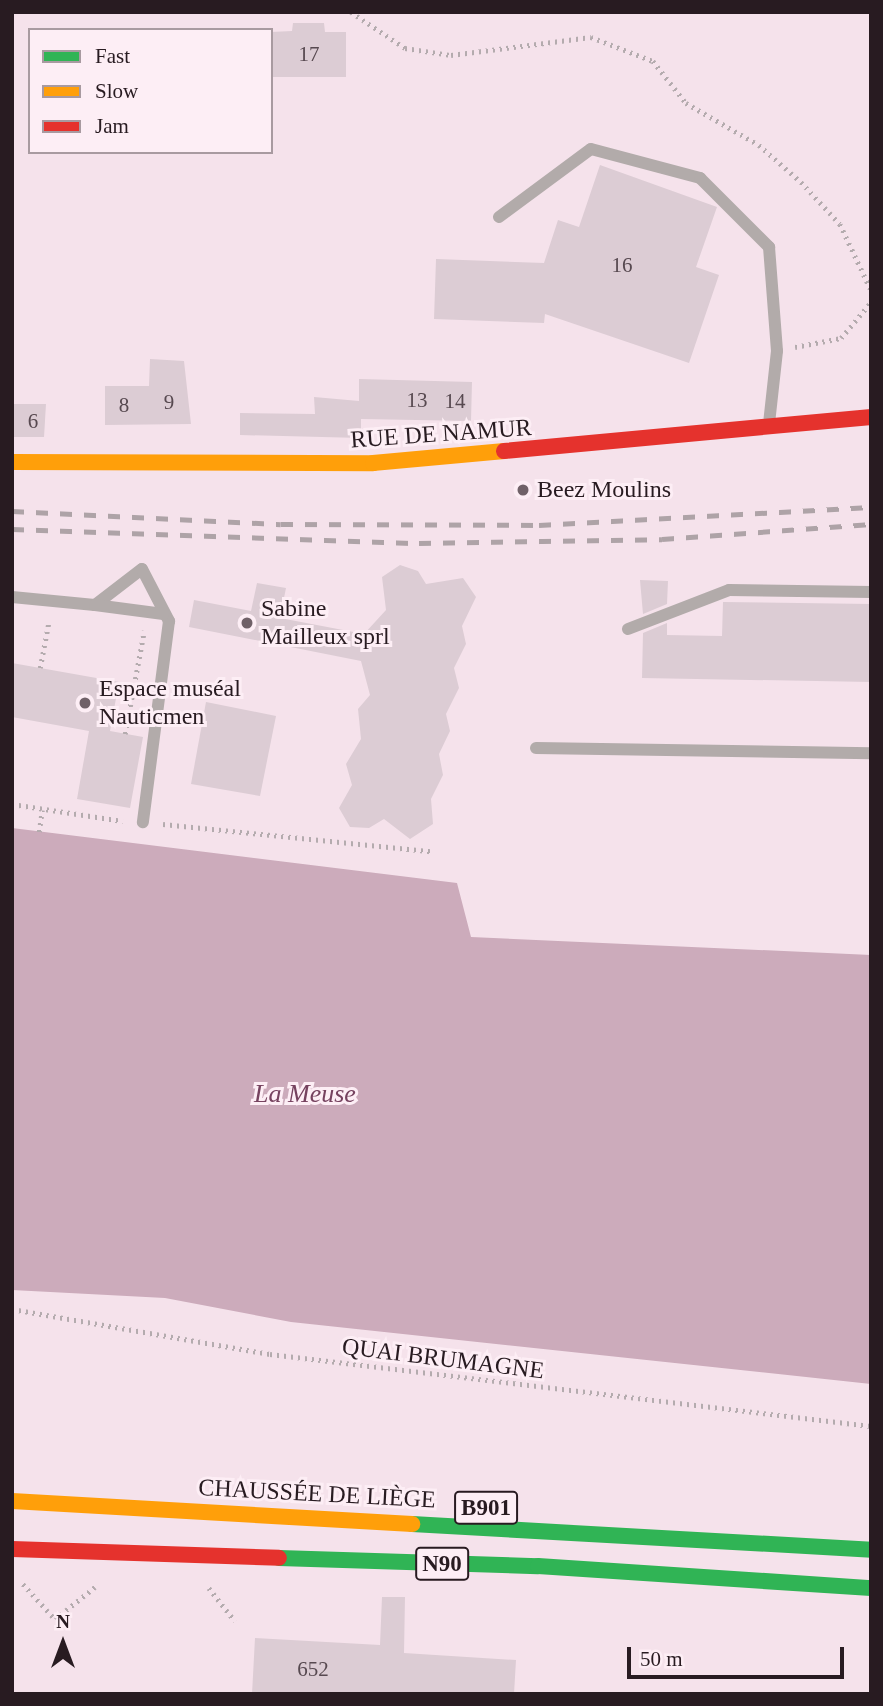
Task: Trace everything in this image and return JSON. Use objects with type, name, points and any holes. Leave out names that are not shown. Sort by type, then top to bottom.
[{"type":"main road","name":"RUE DE NAMUR","points":[[12,462],[373,463],[768,431],[871,417]]},
{"type":"main road","name":"CHAUSSÉE DE LIÈGE","points":[[12,1501],[871,1550]]},
{"type":"main road","points":[[101,1505],[410,1505]]},
{"type":"main road","points":[[586,1515],[871,1534]]},
{"type":"main road","name":"N90","points":[[12,1549],[538,1566],[871,1588]]},
{"type":"lane","points":[[499,217],[591,149],[700,178],[769,247],[777,351],[768,431]]},
{"type":"lane","points":[[95,605],[142,569],[169,621],[143,822]]},
{"type":"lane","points":[[628,629],[729,590],[871,592]]},
{"type":"lane","points":[[12,597],[163,614]]},
{"type":"lane","points":[[536,748],[871,753]]},
{"type":"path","points":[[351,12],[405,48],[451,55],[591,37],[653,61],[686,103],[759,145],[801,182],[840,224],[871,290]]},
{"type":"path","points":[[777,351],[841,338],[871,302]]},
{"type":"path","points":[[40,668],[46,638]]},
{"type":"path","points":[[125,734],[139,653]]},
{"type":"path","points":[[12,804],[143,822],[430,851]]},
{"type":"path","points":[[39,832],[42,810]]},
{"type":"path","name":"QUAI BRUMAGNE","points":[[12,1309],[270,1354],[871,1426]]},
{"type":"path","points":[[12,1582],[21,1582],[55,1619],[102,1581]]},
{"type":"path","points":[[194,1586],[207,1586],[236,1621]]},
{"type":"water","name":"La Meuse","points":[[12,828],[457,883],[471,937],[871,955],[871,1384],[291,1322],[165,1298],[12,1290]]},
{"type":"building","points":[[293,23],[324,23],[325,32],[346,32],[346,77],[273,77],[273,32],[292,31]]},
{"type":"building","points":[[600,165],[717,207],[696,267],[719,275],[689,363],[545,314],[544,323],[434,319],[436,259],[544,263],[558,220],[579,227]]},
{"type":"building","points":[[150,359],[184,361],[191,424],[105,425],[105,386],[149,386]]},
{"type":"building","points":[[359,379],[472,382],[471,421],[361,419],[361,438],[240,435],[240,413],[315,414],[314,397],[359,401]]},
{"type":"building","points":[[12,404],[46,404],[44,437],[12,437]]},
{"type":"building","points":[[400,565],[418,571],[426,584],[463,578],[476,597],[462,626],[466,644],[454,668],[459,688],[446,714],[450,731],[439,754],[443,775],[431,799],[433,824],[410,839],[384,819],[369,828],[350,827],[339,808],[352,785],[346,764],[361,739],[358,709],[370,695],[361,661],[189,627],[194,600],[251,611],[257,583],[286,588],[280,618],[364,634],[386,610],[382,577]]},
{"type":"building","points":[[640,580],[668,581],[667,604],[643,614]]},
{"type":"building","points":[[723,602],[871,604],[871,682],[642,678],[643,633],[667,623],[667,635],[722,636]]},
{"type":"building","points":[[12,663],[119,682],[110,731],[143,737],[130,808],[77,799],[89,731],[12,717]]},
{"type":"building","points":[[206,702],[276,716],[260,796],[191,784]]},
{"type":"building","points":[[382,1597],[405,1597],[404,1653],[516,1660],[514,1694],[252,1694],[255,1638],[380,1645]]},
{"type":"railway","points":[[12,511],[281,524],[539,525],[871,507]]},
{"type":"railway","points":[[12,529],[419,543],[662,539],[871,524]]},
{"type":"traffic: fast","points":[[412,1524],[871,1550]]},
{"type":"traffic: fast","points":[[279,1558],[538,1566],[871,1588]]},
{"type":"traffic: slow","points":[[12,462],[373,463],[504,451]]},
{"type":"traffic: slow","points":[[12,1501],[412,1524]]},
{"type":"traffic: jam","points":[[504,451],[871,417]]},
{"type":"traffic: jam","points":[[12,1549],[279,1558]]},
{"type":"place","name":"Beez Moulins","points":[[523,490]]},
{"type":"place","name":"Sabine Mailleux sprl","points":[[247,623]]},
{"type":"place","name":"Espace muséal Nauticmen","points":[[85,703]]}]
